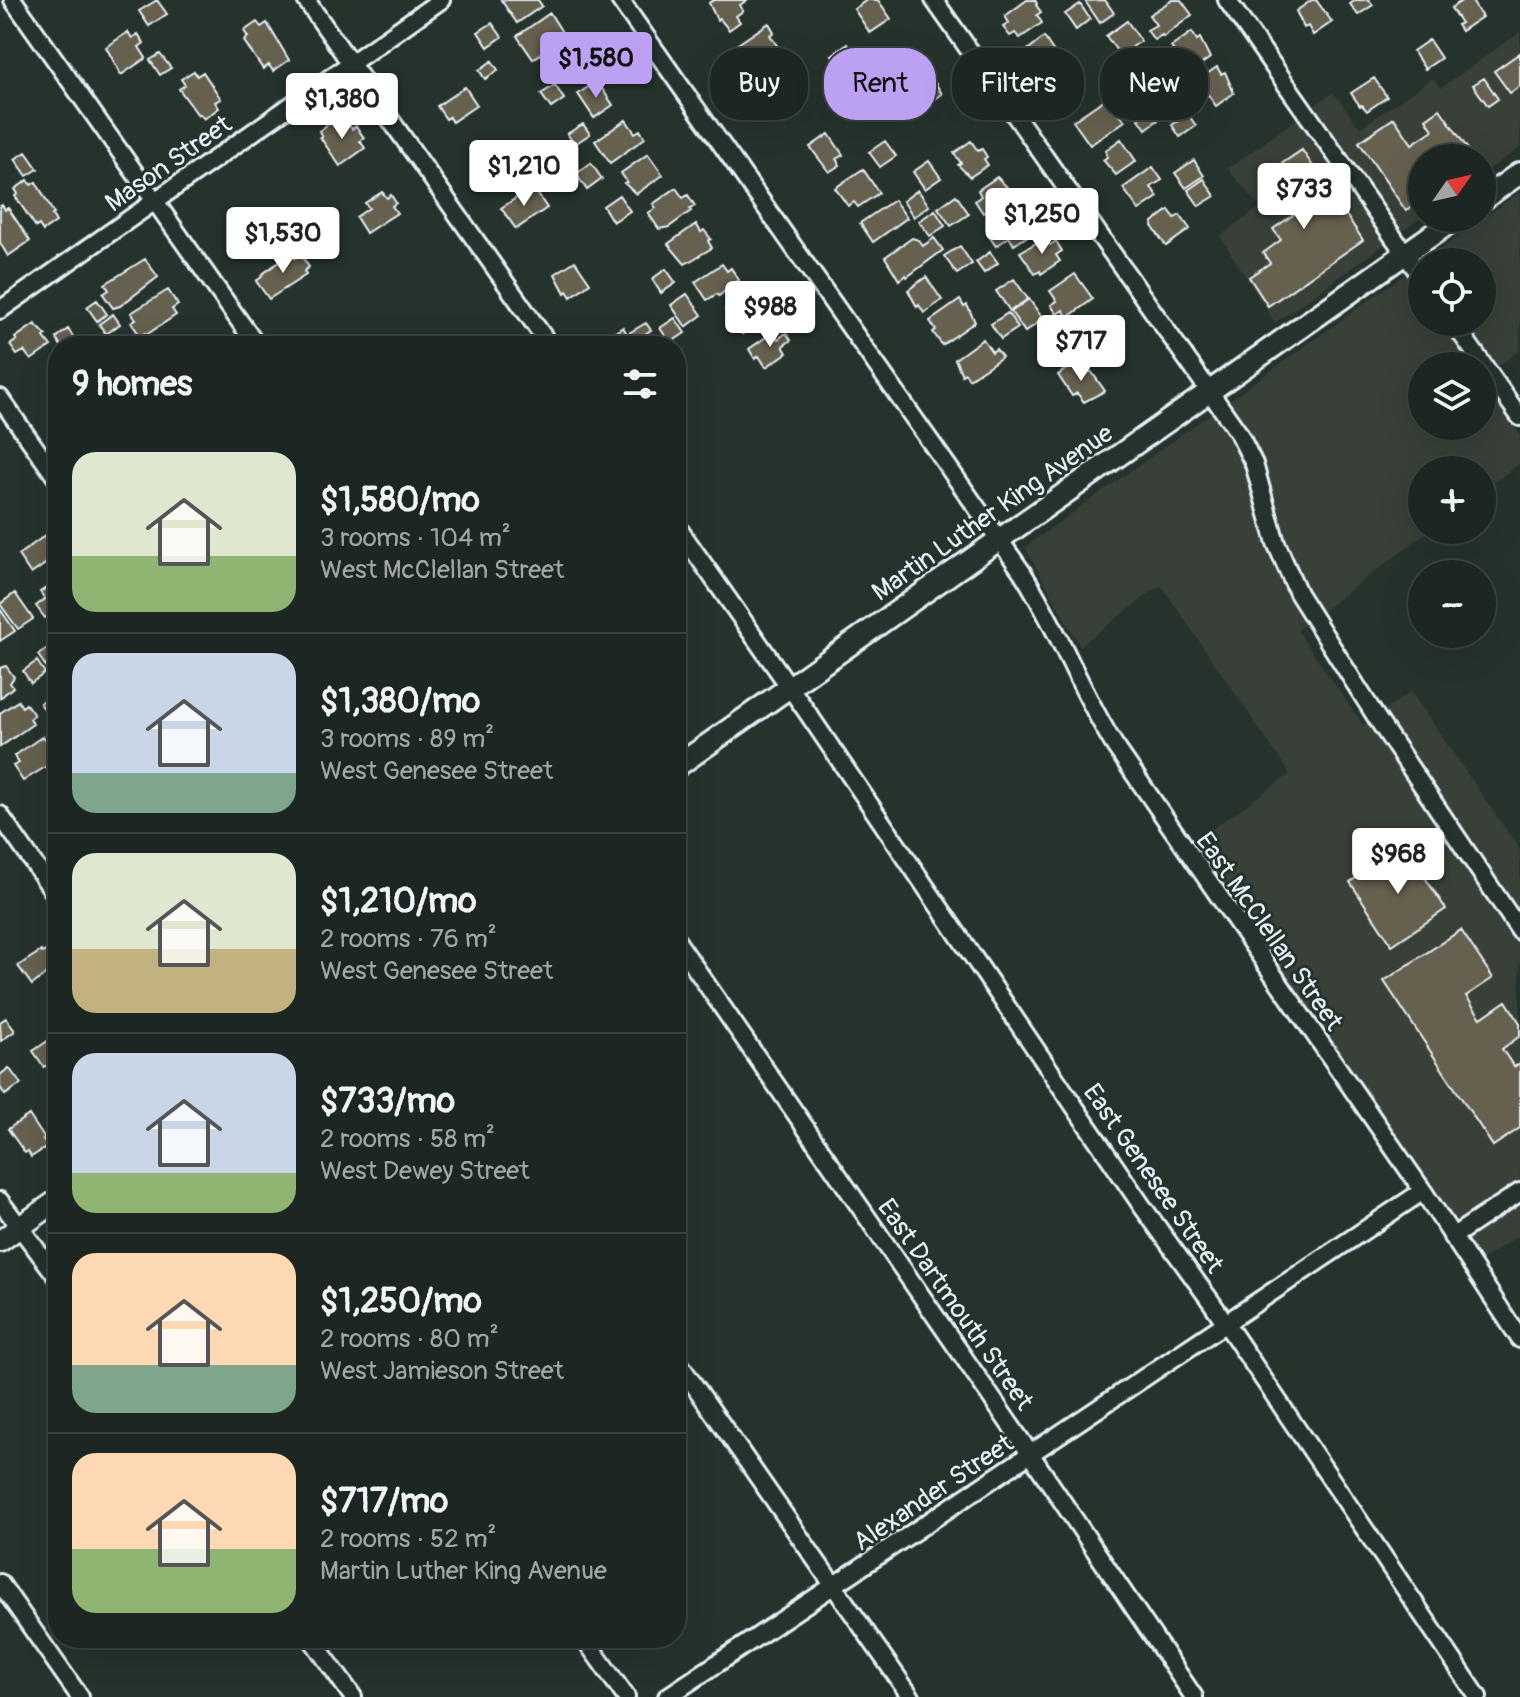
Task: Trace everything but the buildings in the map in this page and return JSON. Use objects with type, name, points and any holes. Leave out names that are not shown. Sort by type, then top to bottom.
[{"type":"street","points":[[13,0],[250,336]]},
{"type":"street","points":[[306,0],[543,336]]},
{"type":"street","name":"Mason Street","points":[[0,310],[441,0]]},
{"type":"street","name":"East McClellan Street","points":[[620,0],[999,539],[1050,617],[1089,701],[1115,746],[1423,1191],[1520,1339]]},
{"type":"street","points":[[934,0],[1238,432],[1254,464],[1288,574],[1378,720],[1520,931]]},
{"type":"street","points":[[1227,0],[1408,258]]},
{"type":"street","points":[[1496,190],[1520,173]]},
{"type":"street","name":"Martin Luther King Avenue","points":[[686,760],[1436,232]]},
{"type":"street","points":[[1463,336],[1520,417]]},
{"type":"street","points":[[0,398],[48,466]]},
{"type":"street","name":"East Genesee Street","points":[[686,539],[1478,1697]]},
{"type":"street","points":[[0,815],[48,884]]},
{"type":"street","name":"East Dartmouth Street","points":[[686,955],[1194,1697]]},
{"type":"street","name":"Alexander Street","points":[[667,1697],[1423,1191]]},
{"type":"street","points":[[1452,1237],[1520,1192]]},
{"type":"street","points":[[0,1201],[48,1265]]},
{"type":"street","points":[[0,1241],[48,1207]]},
{"type":"street","points":[[686,1373],[911,1697]]},
{"type":"street","points":[[0,1583],[80,1697]]},
{"type":"street","points":[[318,1648],[353,1697]]},
{"type":"street","points":[[591,1648],[626,1697]]},
{"type":"shaded area","points":[[1520,32],[1520,148],[1496,164],[1496,144],[1408,144],[1408,227],[1275,323],[1220,236],[1260,207],[1228,169],[1333,92],[1360,128],[1433,78],[1441,88]]},
{"type":"shaded area","points":[[1520,192],[1520,350],[1496,368],[1496,352],[1408,352],[1408,440],[1496,440],[1496,401],[1520,434],[1520,463],[1496,481],[1496,456],[1408,456],[1408,544],[1411,544],[1297,630],[1363,725],[1411,692],[1520,850],[1520,1234],[1480,1261],[1192,843],[1290,774],[1161,585],[1080,646],[1025,547],[1408,272],[1408,336],[1496,336],[1496,248],[1442,248],[1464,232],[1496,232],[1496,209]]}]
